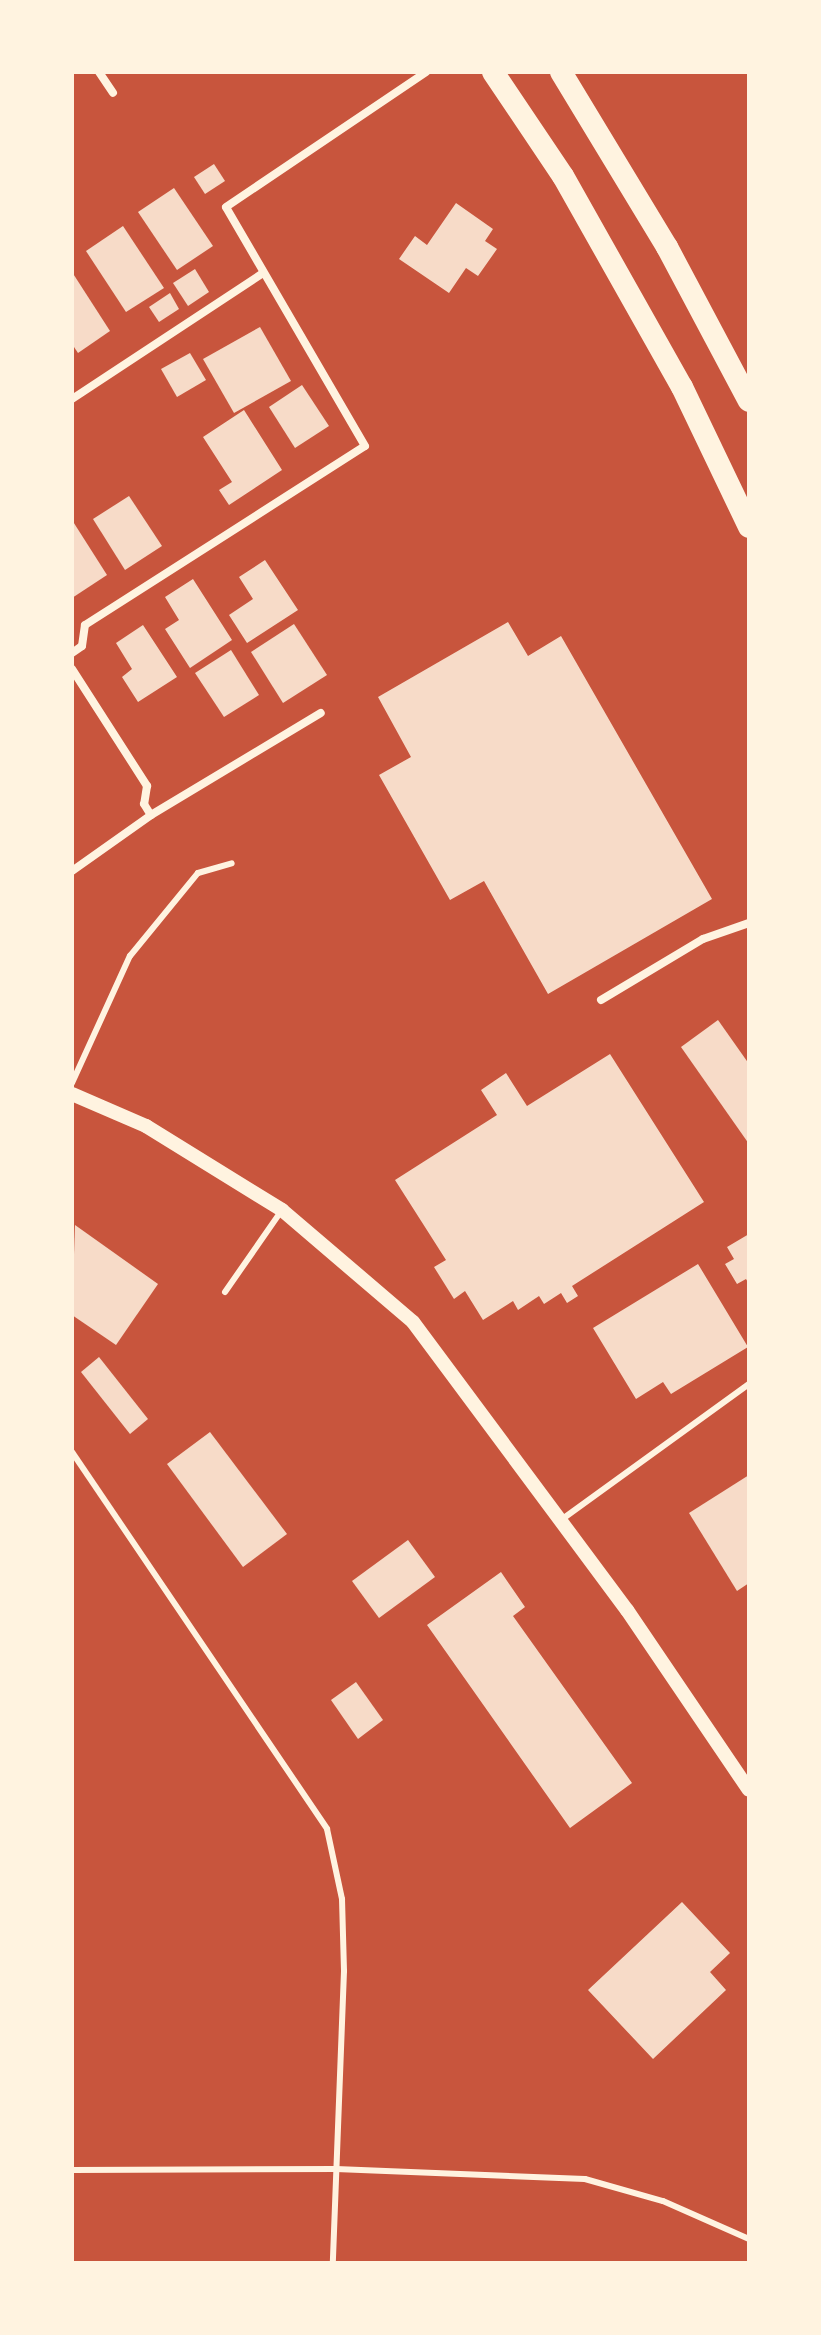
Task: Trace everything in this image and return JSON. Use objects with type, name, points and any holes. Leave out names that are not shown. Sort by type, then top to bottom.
[{"type":"highway","points":[[493,72],[563,176],[682,387],[749,527]]},
{"type":"highway","points":[[561,72],[667,247],[749,401]]},
{"type":"street","points":[[99,72],[113,93]]},
{"type":"street","points":[[72,653],[82,646],[85,625],[365,446],[226,207],[426,72]]},
{"type":"street","points":[[72,399],[263,273]]},
{"type":"street","points":[[72,669],[147,786],[144,804],[151,815]]},
{"type":"street","points":[[72,871],[151,815],[321,713]]},
{"type":"street","points":[[601,1000],[703,939],[749,923]]},
{"type":"street","points":[[72,1094],[146,1126],[282,1210],[413,1322],[561,1520],[749,1790]]},
{"type":"lane","points":[[72,1083],[130,956],[198,873],[232,863]]},
{"type":"lane","points":[[225,1292],[282,1210]]},
{"type":"lane","points":[[561,1520],[749,1384]]},
{"type":"lane","points":[[72,1452],[327,1829],[342,1899],[333,2263]]},
{"type":"lane","points":[[72,2170],[336,2169],[585,2179],[663,2201],[749,2239]]},
{"type":"building","points":[[214,164],[225,181],[205,194],[194,177]]},
{"type":"building","points":[[174,188],[213,246],[177,270],[138,212]]},
{"type":"building","points":[[456,203],[493,229],[485,241],[497,249],[478,276],[466,268],[449,293],[399,259],[415,236],[427,245]]},
{"type":"building","points":[[123,226],[164,288],[126,312],[86,251]]},
{"type":"building","points":[[195,269],[209,292],[188,306],[173,283]]},
{"type":"building","points":[[72,272],[110,331],[78,353],[72,344]]},
{"type":"building","points":[[170,293],[179,309],[159,322],[149,307]]},
{"type":"building","points":[[260,327],[291,381],[234,413],[203,359]]},
{"type":"building","points":[[190,353],[206,380],[177,397],[161,369]]},
{"type":"building","points":[[302,385],[329,426],[295,448],[269,407]]},
{"type":"building","points":[[244,410],[282,470],[229,505],[219,490],[232,482],[203,437]]},
{"type":"building","points":[[129,496],[162,546],[125,570],[93,519]]},
{"type":"building","points":[[72,520],[107,575],[72,598]]},
{"type":"building","points":[[265,560],[298,610],[247,643],[229,615],[253,599],[239,577]]},
{"type":"building","points":[[193,579],[232,640],[190,668],[165,629],[179,620],[165,597]]},
{"type":"building","points":[[508,622],[528,656],[561,636],[712,899],[548,994],[484,881],[450,900],[379,775],[411,757],[378,697]]},
{"type":"building","points":[[294,624],[327,675],[283,703],[251,652]]},
{"type":"building","points":[[143,625],[177,677],[138,702],[122,677],[132,669],[116,643]]},
{"type":"building","points":[[231,650],[259,695],[224,717],[195,673]]},
{"type":"building","points":[[718,1020],[749,1064],[749,1144],[681,1047]]},
{"type":"building","points":[[610,1054],[704,1202],[572,1286],[578,1296],[567,1303],[561,1293],[544,1304],[539,1296],[518,1310],[513,1301],[483,1320],[465,1291],[454,1299],[434,1267],[446,1260],[395,1180],[497,1115],[481,1090],[506,1073],[527,1106]]},
{"type":"building","points":[[75,1225],[158,1284],[116,1345],[72,1315]]},
{"type":"building","points":[[749,1234],[749,1284],[746,1279],[737,1284],[725,1264],[734,1259],[727,1247]]},
{"type":"building","points":[[698,1264],[748,1347],[671,1394],[663,1382],[636,1399],[593,1328]]},
{"type":"building","points":[[99,1357],[148,1419],[130,1434],[81,1372]]},
{"type":"building","points":[[210,1432],[287,1534],[243,1567],[167,1464]]},
{"type":"building","points":[[749,1475],[749,1583],[737,1591],[689,1513]]},
{"type":"building","points":[[408,1540],[435,1577],[379,1618],[352,1581]]},
{"type":"building","points":[[501,1572],[525,1607],[513,1616],[632,1783],[570,1828],[427,1625]]},
{"type":"building","points":[[356,1682],[383,1720],[358,1739],[331,1700]]},
{"type":"building","points":[[682,1902],[730,1953],[710,1972],[726,1990],[653,2059],[588,1990]]}]
